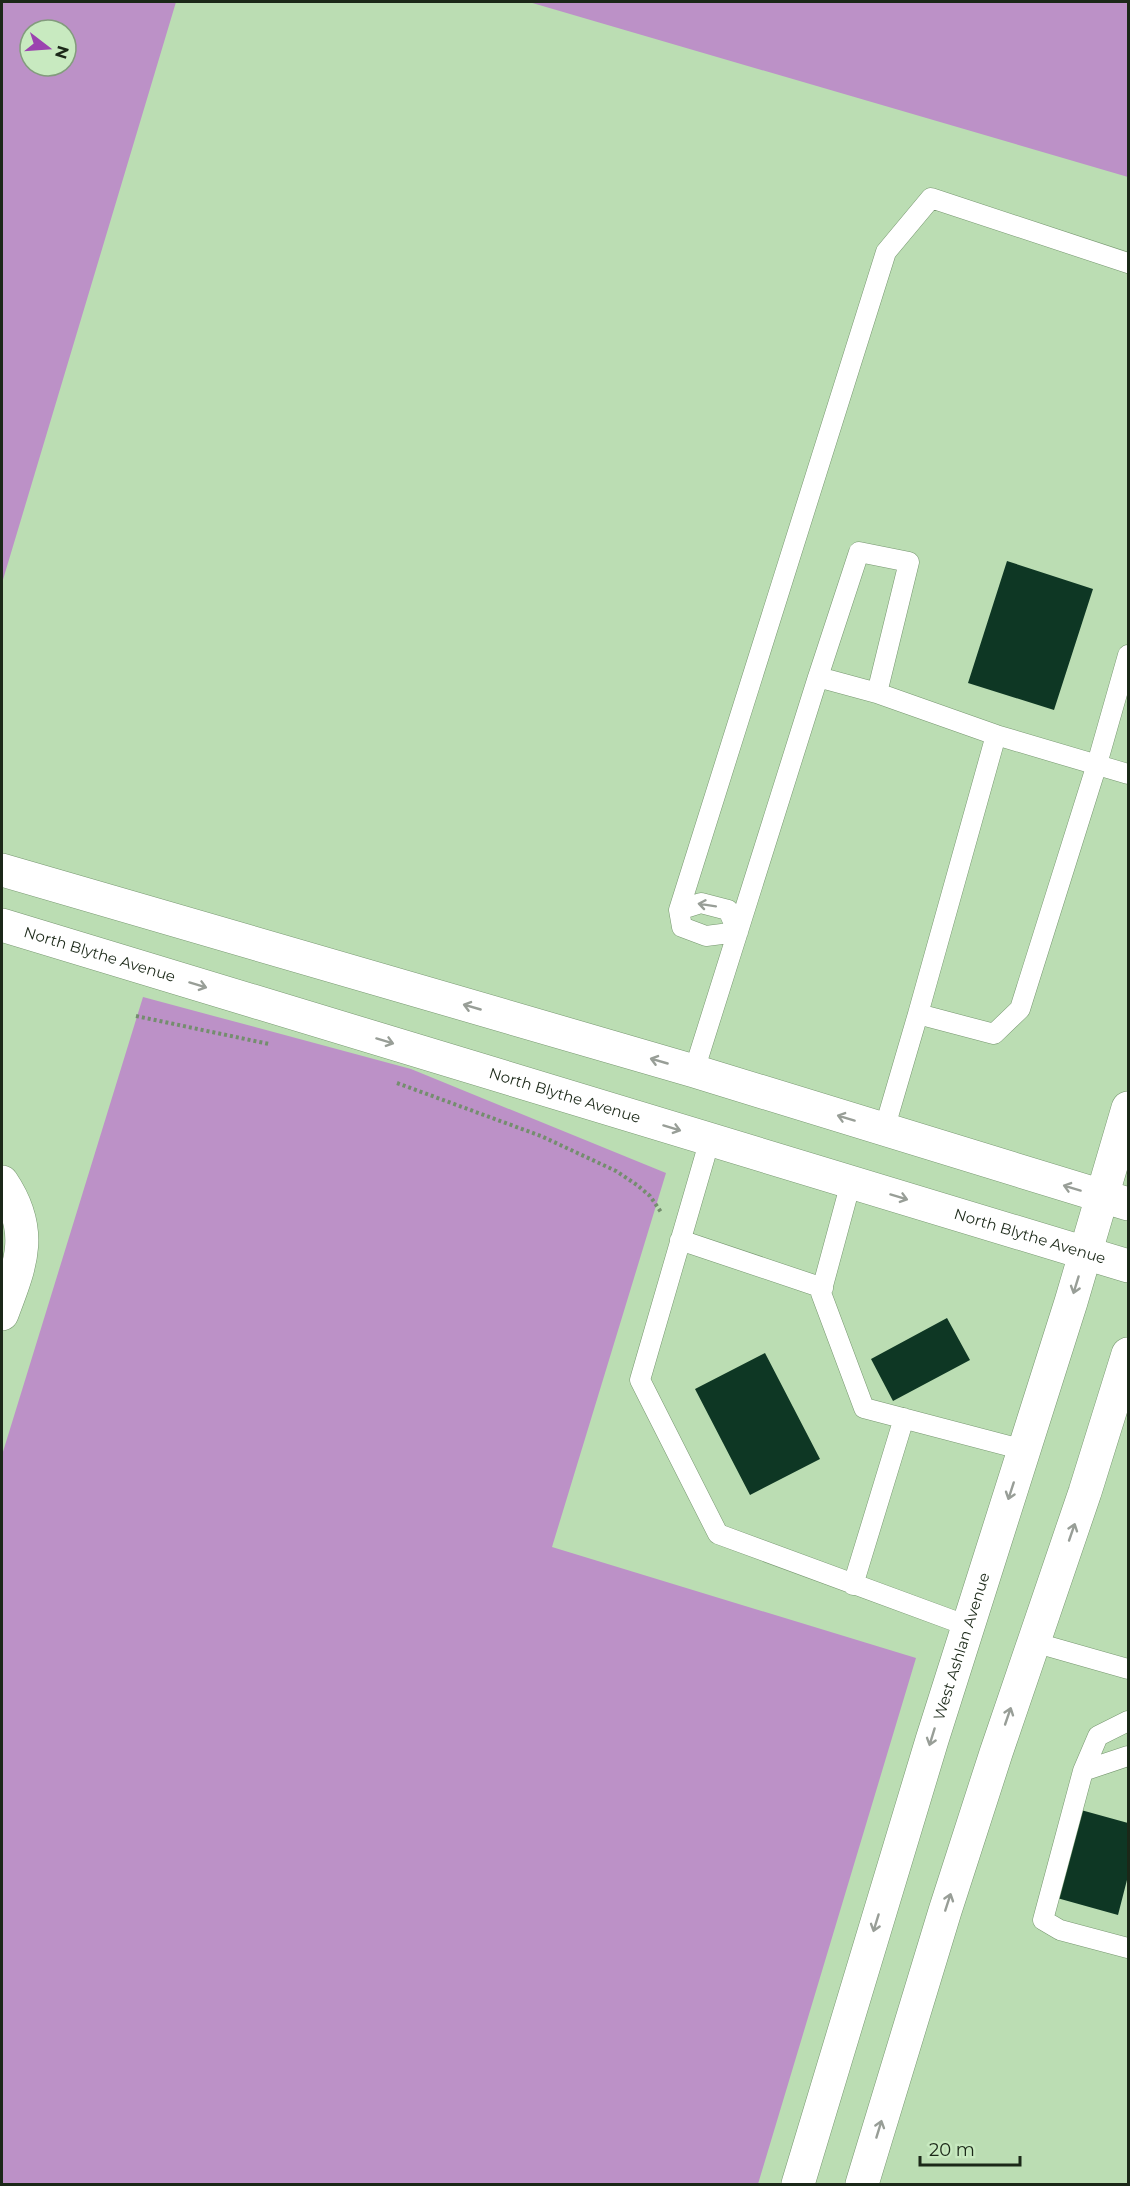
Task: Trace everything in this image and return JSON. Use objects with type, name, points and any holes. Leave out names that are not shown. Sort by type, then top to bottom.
[{"type":"street","points":[[2,870],[694,1071],[1116,1200]]},
{"type":"street","points":[[2,884],[36,881]]},
{"type":"street","name":"North Blythe Avenue","points":[[2,925],[1128,1266]]},
{"type":"street","name":"West Ashlan Avenue","points":[[798,2184],[932,1740],[1086,1254],[1116,1200],[1128,1108]]},
{"type":"street","points":[[2,1182],[13,1199],[21,1225],[22,1252],[2,1314]]},
{"type":"street","points":[[862,2184],[945,1911],[1085,1492],[1128,1354]]},
{"type":"lane","points":[[738,932],[706,936],[682,927],[679,910],[886,252],[931,198],[1128,263]]},
{"type":"lane","points":[[694,1071],[859,552],[909,562],[877,693]]},
{"type":"lane","points":[[918,1014],[994,1034],[1020,1009],[1097,764],[1128,655]]},
{"type":"lane","points":[[818,677],[877,693],[996,735],[1128,774]]},
{"type":"lane","points":[[884,1130],[996,735]]},
{"type":"lane","points":[[679,910],[701,903],[728,910],[738,932]]},
{"type":"lane","points":[[711,1140],[640,1380],[718,1534],[968,1626]]},
{"type":"lane","points":[[851,1182],[821,1293],[864,1408],[1024,1450]]},
{"type":"lane","points":[[680,1240],[823,1288]]},
{"type":"lane","points":[[853,1585],[904,1418]]},
{"type":"lane","points":[[1034,1642],[1128,1669]]},
{"type":"lane","points":[[1128,1721],[1098,1736],[1083,1771],[1043,1920],[1060,1930],[1128,1948]]},
{"type":"lane","points":[[1083,1771],[1128,1756]]},
{"type":"path","points":[[136,1016],[270,1044]]},
{"type":"path","points":[[395,1082],[541,1136],[616,1171],[650,1196],[680,1240]]},
{"type":"shaded area","points":[[2,2],[176,2],[2,583]]},
{"type":"shaded area","points":[[529,2],[1128,2],[1128,177]]},
{"type":"shaded area","points":[[143,997],[411,1069],[666,1173],[552,1547],[916,1658],[758,2184],[2,2184],[2,1455]]},
{"type":"building","points":[[1007,561],[1093,589],[1054,710],[968,683]]},
{"type":"building","points":[[947,1318],[970,1360],[893,1401],[871,1359]]},
{"type":"building","points":[[765,1353],[820,1459],[750,1495],[695,1389]]},
{"type":"building","points":[[1081,1810],[1128,1823],[1128,1876],[1118,1915],[1057,1898]]}]
